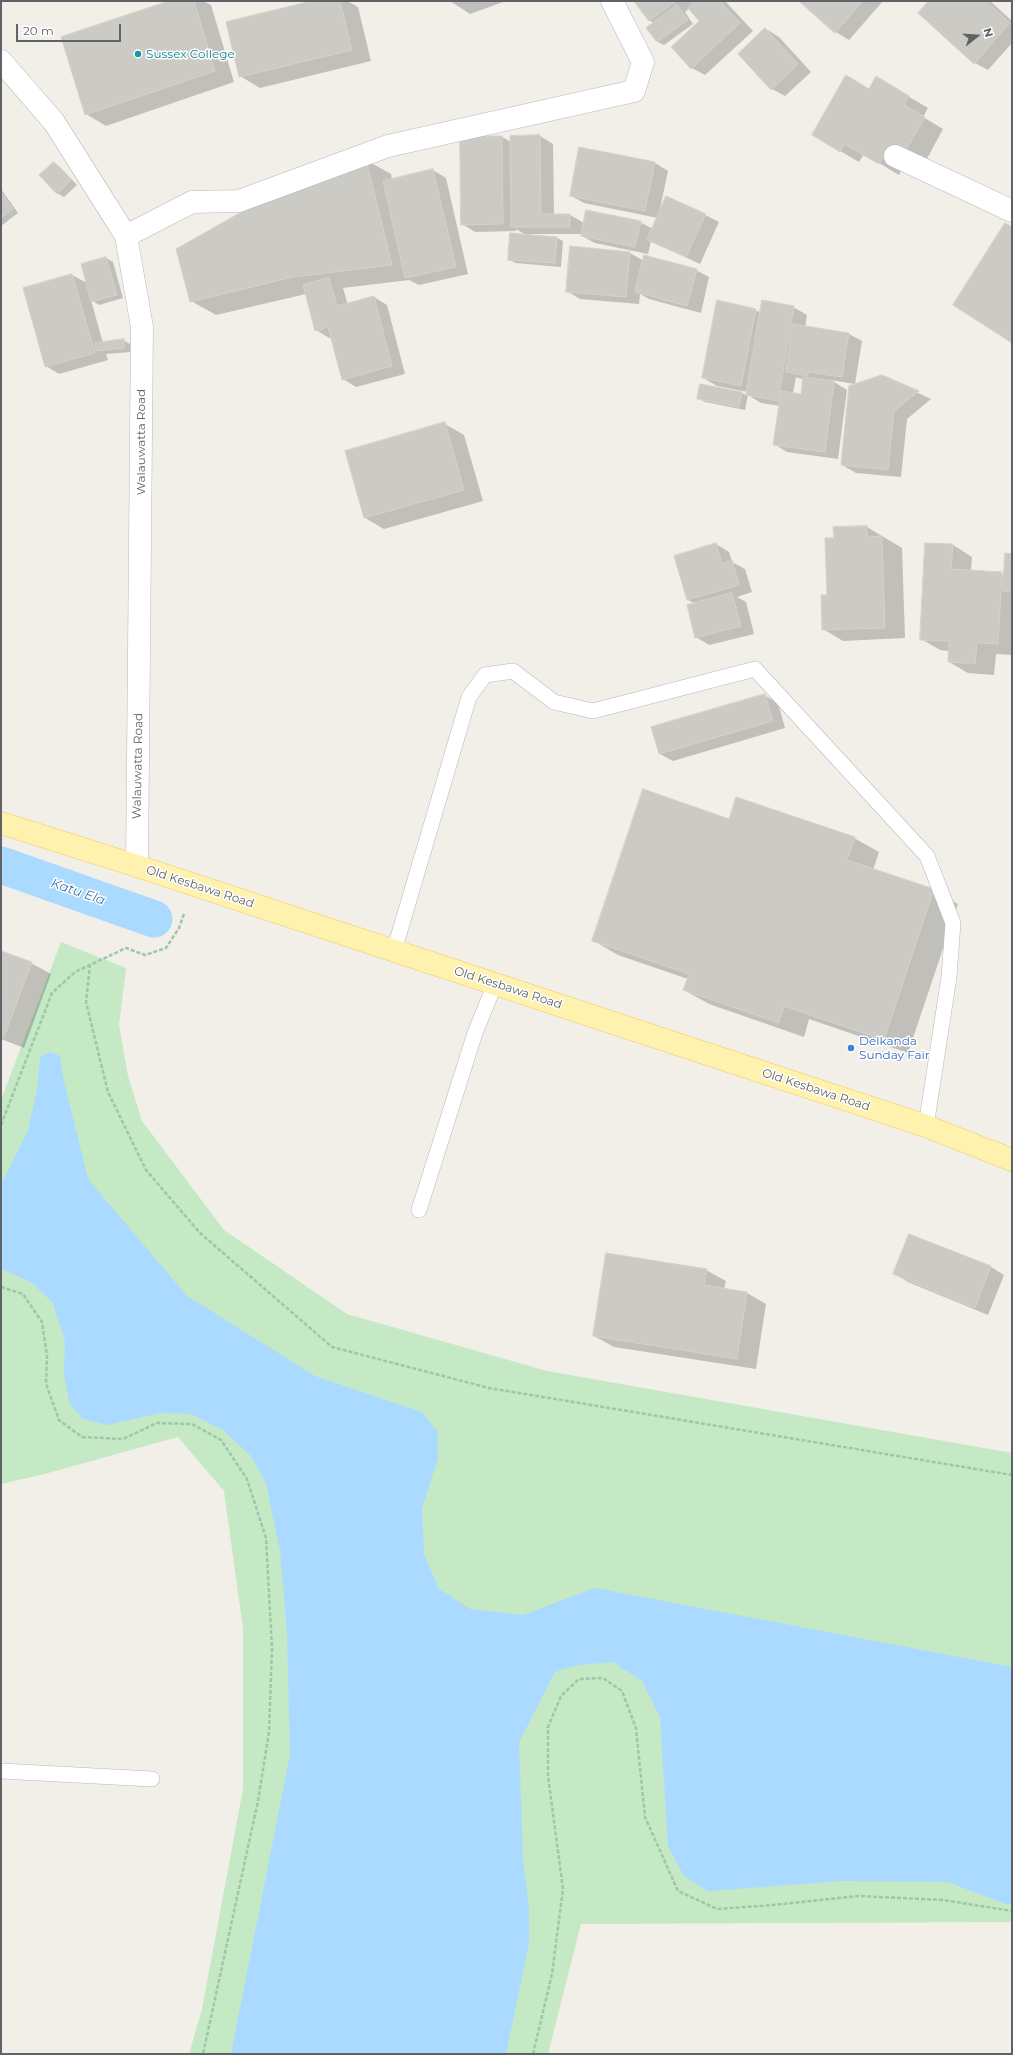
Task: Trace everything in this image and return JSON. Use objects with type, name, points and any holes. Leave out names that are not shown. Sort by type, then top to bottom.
[{"type":"main road","name":"Old Kesbawa Road","points":[[1,824],[137,866],[926,1126],[1012,1160]]},
{"type":"street","points":[[126,236],[192,202],[239,201],[388,146],[634,91],[643,62],[612,1]]},
{"type":"street","name":"Walauwatta Road","points":[[1,61],[54,122],[126,236],[142,327],[137,866]]},
{"type":"street","points":[[895,156],[1012,211]]},
{"type":"lane","points":[[394,951],[469,697],[485,675],[513,671],[554,702],[592,711],[755,669],[927,856],[953,923],[949,978],[926,1126]]},
{"type":"lane","points":[[419,1210],[475,1033],[495,984]]},
{"type":"lane","points":[[1,1771],[152,1779]]},
{"type":"path","points":[[1,1125],[52,992],[75,972],[126,948],[144,955],[166,948],[179,928],[195,885]]},
{"type":"path","points":[[90,965],[86,1002],[108,1092],[146,1170],[200,1233],[332,1347],[489,1388],[1012,1476]]},
{"type":"path","points":[[1,1286],[23,1294],[42,1322],[47,1356],[46,1384],[59,1420],[82,1437],[123,1439],[157,1423],[192,1424],[221,1440],[247,1479],[266,1538],[272,1648],[269,1732],[258,1801],[203,2054]]},
{"type":"path","points":[[533,2054],[552,1974],[563,1889],[548,1776],[548,1727],[561,1696],[579,1679],[603,1678],[622,1691],[636,1728],[645,1818],[678,1891],[717,1909],[858,1896],[943,1900],[1012,1911]]},
{"type":"green space","points":[[61,942],[126,968],[119,1025],[128,1076],[142,1121],[224,1230],[347,1314],[547,1371],[1012,1453],[1012,1922],[581,1924],[548,2054],[189,2054],[202,2009],[243,1789],[243,1629],[224,1491],[178,1437],[48,1473],[1,1484],[1,1100]]},
{"type":"water","points":[[50,1052],[60,1056],[63,1077],[88,1179],[187,1296],[315,1376],[422,1412],[437,1431],[438,1458],[422,1509],[424,1554],[439,1589],[470,1609],[523,1615],[595,1588],[1012,1667],[1012,1904],[1006,1904],[948,1882],[843,1881],[708,1891],[684,1876],[668,1846],[660,1717],[642,1681],[613,1662],[577,1665],[555,1672],[519,1742],[523,1860],[529,1907],[529,1943],[506,2054],[231,2054],[290,1755],[287,1631],[280,1551],[266,1483],[251,1456],[223,1430],[191,1414],[160,1413],[107,1425],[83,1419],[70,1404],[64,1375],[65,1341],[53,1303],[31,1282],[1,1269],[1,1181],[4,1179],[28,1130],[37,1090],[40,1057]]},
{"type":"building","name":"Sussex College","points":[[169,1],[194,1],[215,71],[85,115],[61,37]]},
{"type":"building","points":[[312,1],[340,1],[352,50],[239,77],[226,22]]},
{"type":"building","points":[[634,1],[676,1],[649,21]]},
{"type":"building","points":[[695,1],[720,1],[740,23],[691,69],[671,47],[699,21],[688,8]]},
{"type":"building","points":[[799,1],[863,1],[835,33]]},
{"type":"building","points":[[929,1],[986,1],[1010,23],[974,64],[918,13]]},
{"type":"building","points":[[677,5],[688,20],[657,42],[646,28]]},
{"type":"building","points":[[765,28],[798,64],[771,90],[738,54]]},
{"type":"building","points":[[846,75],[869,89],[876,76],[909,96],[904,105],[925,117],[903,155],[889,147],[879,164],[844,144],[840,152],[812,135]]},
{"type":"building","points":[[540,135],[541,214],[570,214],[570,227],[511,227],[510,136]]},
{"type":"building","points":[[460,136],[502,136],[503,224],[461,225]]},
{"type":"building","points":[[579,147],[655,162],[645,211],[570,196]]},
{"type":"building","points":[[366,159],[392,265],[293,277],[190,302],[176,249],[268,197]]},
{"type":"building","points":[[54,162],[71,180],[57,194],[39,175]]},
{"type":"building","points":[[433,169],[456,267],[405,278],[383,181]]},
{"type":"building","points":[[1,193],[13,209],[1,218]]},
{"type":"building","points":[[666,196],[706,214],[686,257],[647,240]]},
{"type":"building","points":[[586,210],[641,221],[635,247],[581,236]]},
{"type":"building","points":[[1005,223],[1012,227],[1012,343],[953,305]]},
{"type":"building","points":[[510,233],[557,237],[555,263],[508,260]]},
{"type":"building","points":[[570,246],[630,252],[626,297],[566,292]]},
{"type":"building","points":[[644,255],[697,269],[687,306],[635,292]]},
{"type":"building","points":[[106,257],[117,295],[91,302],[81,264]]},
{"type":"building","points":[[72,274],[95,353],[45,367],[23,288]]},
{"type":"building","points":[[329,278],[337,306],[374,296],[392,366],[342,380],[328,327],[315,331],[303,285]]},
{"type":"building","points":[[717,300],[756,309],[741,386],[702,378]]},
{"type":"building","points":[[762,300],[794,306],[778,401],[746,395]]},
{"type":"building","points":[[793,324],[849,333],[842,377],[808,372],[808,376],[786,372]]},
{"type":"building","points":[[124,339],[124,348],[96,351],[95,343]]},
{"type":"building","points":[[882,375],[919,391],[894,411],[888,470],[841,465],[849,386]]},
{"type":"building","points":[[803,377],[834,381],[825,452],[773,445],[781,391],[801,394]]},
{"type":"building","points":[[700,384],[742,392],[739,407],[697,399]]},
{"type":"building","points":[[445,422],[464,490],[364,518],[345,451]]},
{"type":"building","points":[[867,526],[867,537],[882,536],[885,628],[822,630],[821,595],[827,595],[825,538],[834,538],[833,527]]},
{"type":"building","points":[[716,543],[722,564],[732,560],[739,585],[687,600],[674,556]]},
{"type":"building","points":[[925,543],[953,544],[951,569],[1002,572],[998,644],[977,643],[975,664],[948,662],[949,641],[920,640]]},
{"type":"building","points":[[1005,553],[1012,554],[1012,592],[1003,591]]},
{"type":"building","points":[[732,593],[741,626],[695,638],[687,605]]},
{"type":"building","points":[[765,694],[773,721],[659,754],[651,727]]},
{"type":"building","points":[[643,789],[729,819],[736,797],[855,837],[847,860],[934,889],[884,1040],[784,1006],[779,1023],[683,990],[689,974],[592,941]]},
{"type":"building","points":[[1,951],[32,962],[4,1037],[1,1036]]},
{"type":"building","points":[[909,1234],[991,1266],[975,1308],[893,1274]]},
{"type":"building","points":[[606,1253],[707,1269],[704,1285],[747,1292],[737,1359],[593,1336]]},
{"type":"waterway","name":"Katu Ela","points":[[1,865],[154,919]]},
{"type":"place","name":"Sussex College","points":[[138,54]]},
{"type":"place","name":"Delkanda Sunday Fair","points":[[851,1048]]}]
